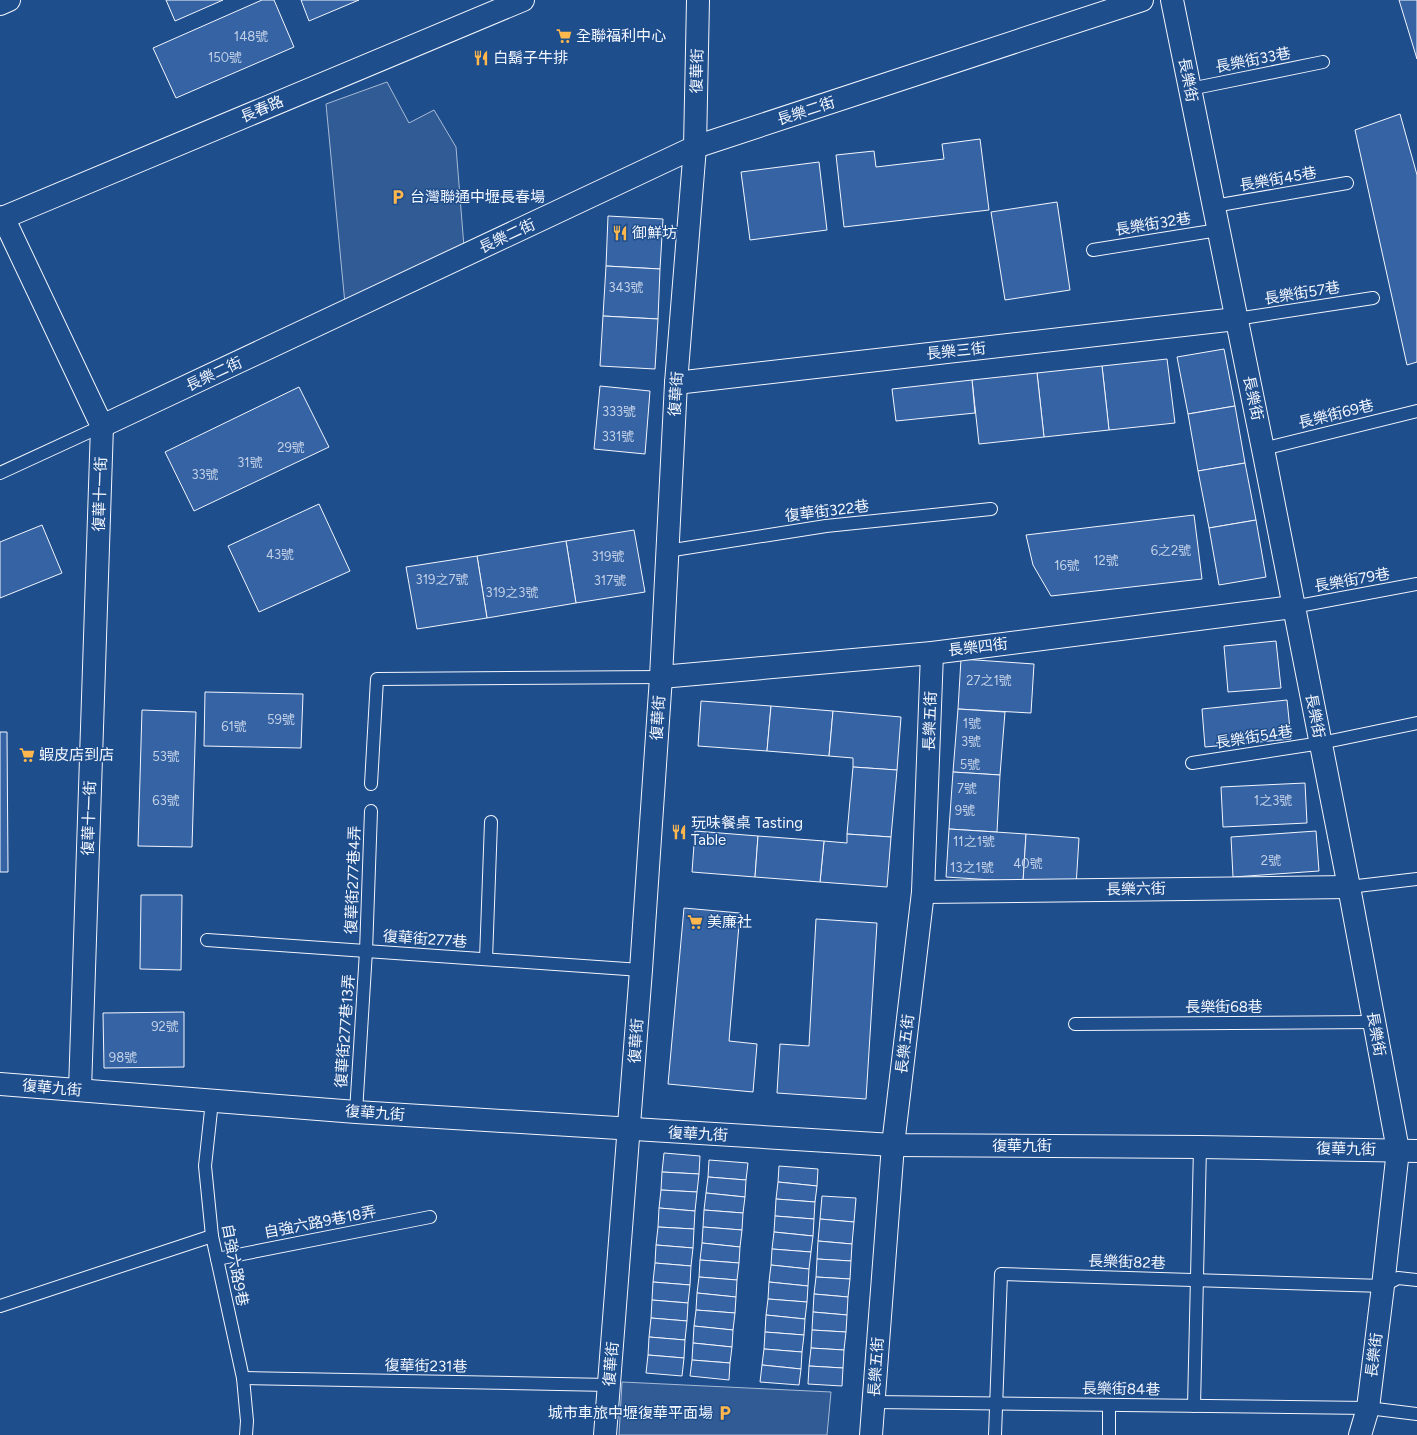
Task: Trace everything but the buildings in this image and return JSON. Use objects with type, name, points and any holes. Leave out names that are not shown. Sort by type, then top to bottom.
[{"type":"street","points":[[0,4],[9,0]]},
{"type":"street","name":"長春路","points":[[2,218],[523,0]]},
{"type":"street","name":"復華街","points":[[605,1435],[641,970],[661,677],[676,383],[696,147],[698,0]]},
{"type":"street","name":"長樂二街","points":[[102,426],[696,147],[1142,0]]},
{"type":"street","name":"長樂街","points":[[1172,0],[1263,449],[1374,1022],[1407,1150],[1383,1286],[1368,1408],[1360,1435]]},
{"type":"street","points":[[2,218],[102,426]]},
{"type":"street","name":"長樂三街","points":[[676,383],[1236,319]]},
{"type":"street","name":"復華十一街","points":[[80,1090],[102,426]]},
{"type":"street","name":"長樂四街","points":[[661,677],[932,653],[1293,607]]},
{"type":"street","name":"長樂五街","points":[[871,1435],[893,1145],[923,892],[932,653]]},
{"type":"street","name":"長樂六街","points":[[923,892],[1349,887]]},
{"type":"street","name":"復華九街","points":[[0,1084],[356,1112],[629,1130],[893,1145],[1407,1150]]},
{"type":"lane","name":"長樂街33巷","points":[[1190,89],[1322,62]]},
{"type":"lane","name":"長樂街45巷","points":[[1214,206],[1347,183]]},
{"type":"lane","name":"長樂街32巷","points":[[1093,250],[1218,230]]},
{"type":"lane","name":"長樂街57巷","points":[[1236,319],[1373,298]]},
{"type":"lane","name":"長樂街69巷","points":[[1263,449],[1417,411]]},
{"type":"lane","points":[[0,473],[102,426]]},
{"type":"lane","name":"復華街322巷","points":[[668,551],[826,526],[992,509]]},
{"type":"lane","name":"長樂街79巷","points":[[1293,607],[1417,584]]},
{"type":"lane","points":[[371,784],[376,679],[661,677]]},
{"type":"lane","name":"長樂街54巷","points":[[1192,763],[1321,743],[1417,723]]},
{"type":"lane","name":"復華街277巷4弄","points":[[366,951],[371,811]]},
{"type":"lane","points":[[486,959],[491,822]]},
{"type":"lane","points":[[1349,887],[1417,879]]},
{"type":"lane","name":"復華街277巷","points":[[207,940],[641,970]]},
{"type":"lane","name":"復華街277巷13弄","points":[[356,1112],[366,951]]},
{"type":"lane","name":"長樂街68巷","points":[[1075,1024],[1374,1022]]},
{"type":"lane","name":"自強六路9巷","points":[[212,1101],[205,1166],[212,1236],[243,1378],[247,1421],[246,1435]]},
{"type":"lane","points":[[1194,1406],[1200,1147]]},
{"type":"lane","name":"自強六路9巷18弄","points":[[217,1259],[430,1217]]},
{"type":"lane","points":[[0,1306],[212,1236]]},
{"type":"lane","name":"長樂街82巷","points":[[997,1404],[1001,1274],[1383,1286]]},
{"type":"lane","points":[[1383,1286],[1398,1278],[1417,1280]]},
{"type":"lane","name":"復華街231巷","points":[[243,1378],[609,1385]]},
{"type":"lane","name":"長樂街84巷","points":[[874,1402],[1368,1408],[1417,1414]]},
{"type":"lane","points":[[995,1435],[997,1404]]},
{"type":"lane","points":[[1109,1405],[1109,1435]]},
{"type":"shaded area","name":"台灣聯通中壢長春場","points":[[387,82],[409,123],[434,110],[456,147],[464,247],[345,304],[326,104]]},
{"type":"shaded area","name":"城市車旅中壢復華平面場","points":[[622,1382],[831,1392],[827,1435],[619,1435]]},
{"type":"place","name":"全聯福利中心","points":[[564,36]]},
{"type":"place","name":"白鬍子牛排","points":[[481,58]]},
{"type":"place","name":"台灣聯通中壢長春場","points":[[398,197]]},
{"type":"place","name":"御鮮坊","points":[[620,233]]},
{"type":"place","name":"蝦皮店到店","points":[[27,755]]},
{"type":"place","name":"玩味餐桌 Tasting Table","points":[[679,832]]},
{"type":"place","name":"美廉社","points":[[695,922]]},
{"type":"place","name":"城市車旅中壢復華平面場","points":[[725,1413]]}]
